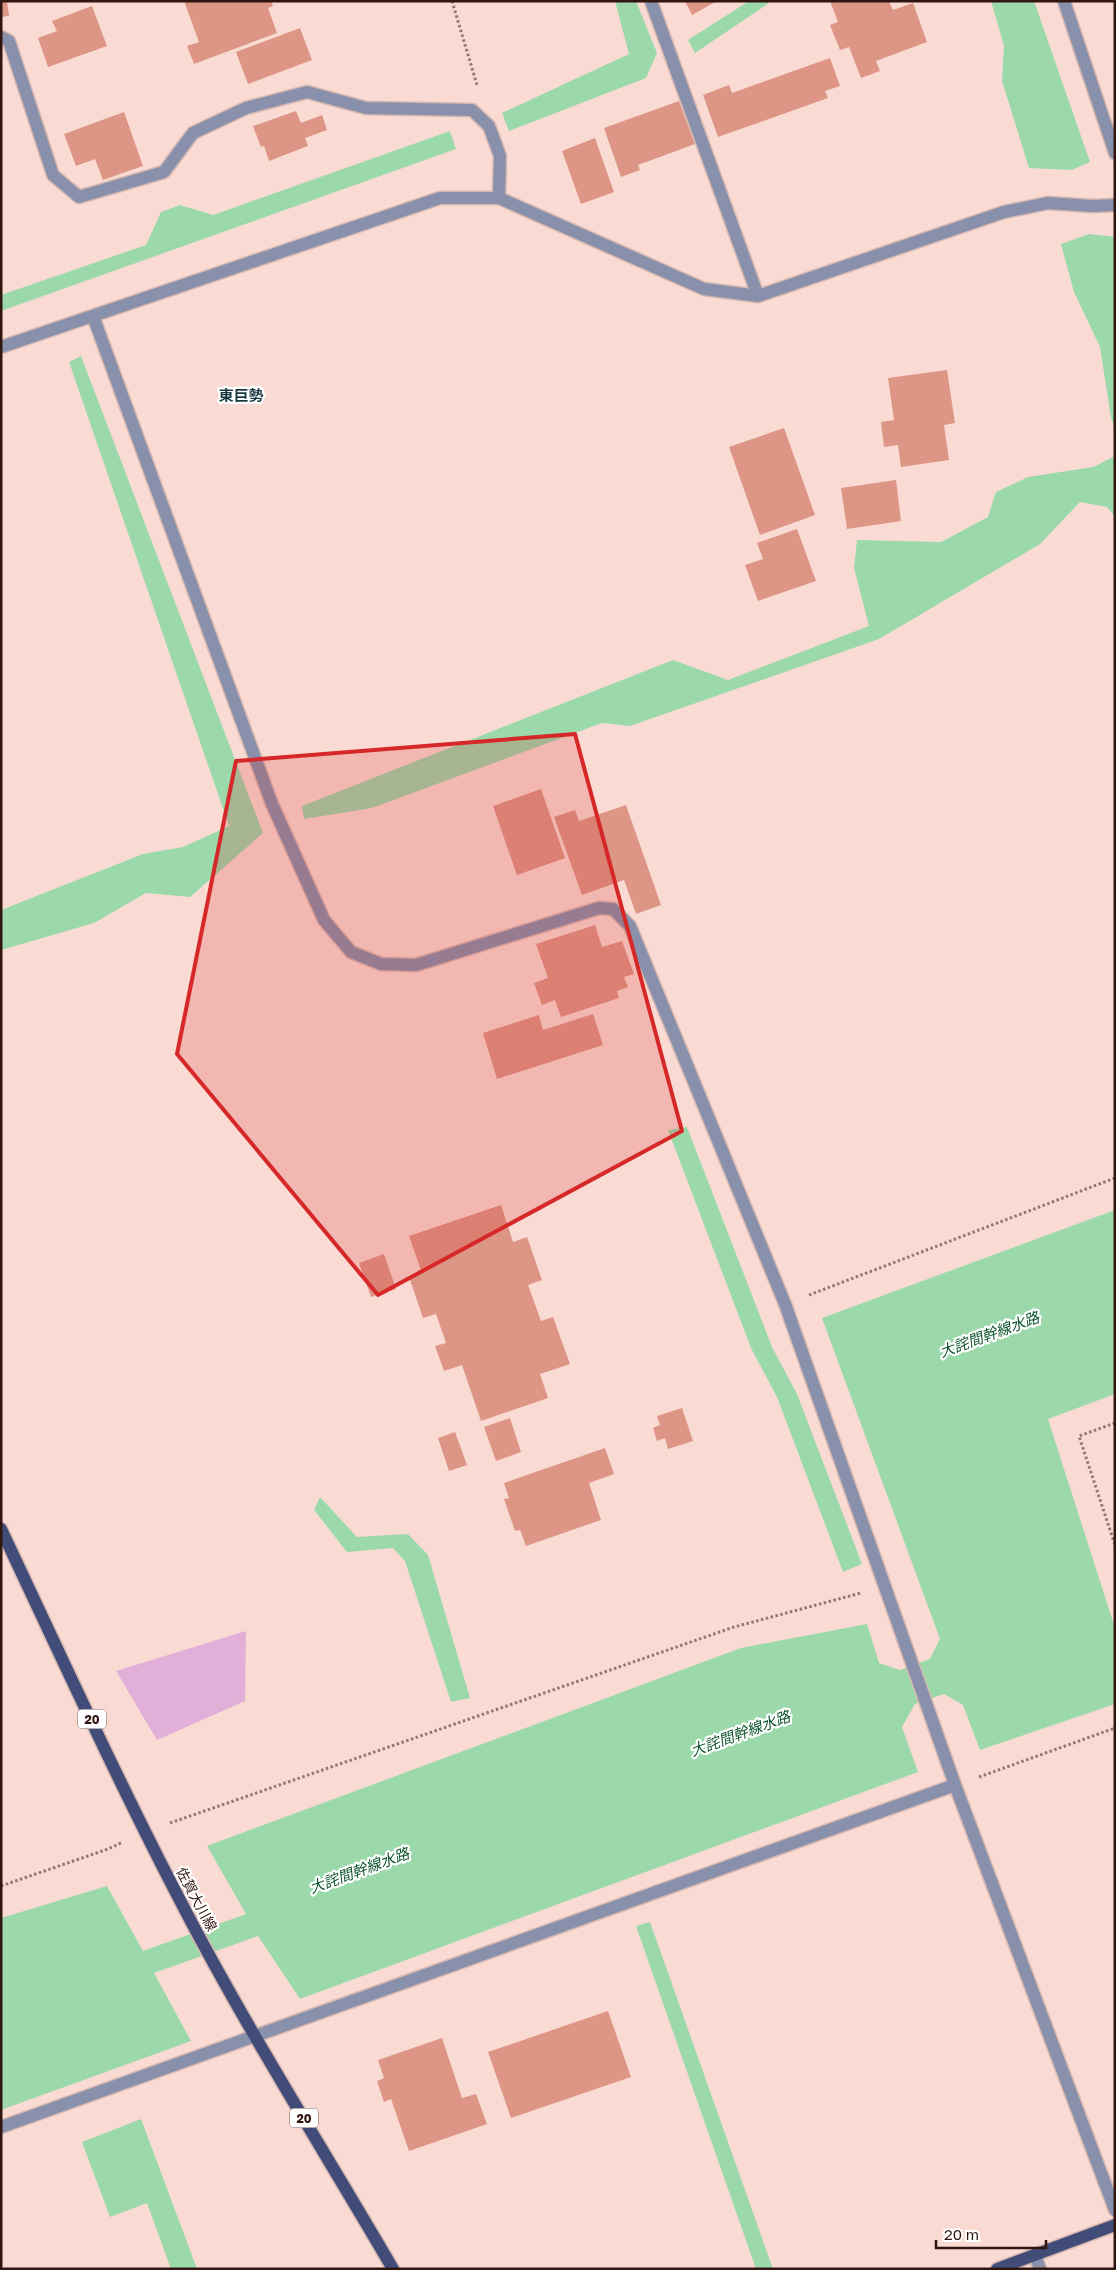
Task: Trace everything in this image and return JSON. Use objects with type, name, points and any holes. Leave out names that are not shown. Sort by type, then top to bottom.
[{"type":"main road","name":"佐賀大川線","points":[[1,1529],[144,1830],[184,1909],[216,1968],[393,2269]]},
{"type":"main road","points":[[997,2269],[1115,2225]]},
{"type":"street","points":[[651,1],[758,296]]},
{"type":"street","points":[[1064,1],[1115,153]]},
{"type":"street","points":[[1,37],[9,40],[53,175],[79,197],[164,172],[193,132],[246,108],[307,92],[366,108],[472,110],[489,126],[500,156],[499,198]]},
{"type":"street","points":[[1,347],[440,198],[499,198],[704,289],[758,296],[1004,212],[1048,203],[1092,206],[1115,205]]},
{"type":"street","points":[[93,316],[272,804],[324,920],[351,952],[381,964],[416,965],[599,908],[612,909],[630,926],[785,1304],[956,1785],[1115,2210]]},
{"type":"street","points":[[1,2127],[257,2037],[956,1785]]},
{"type":"street","points":[[1036,2255],[1040,2269]]},
{"type":"path","points":[[452,1],[489,126]]},
{"type":"path","points":[[785,1304],[1115,1178]]},
{"type":"path","points":[[1115,1422],[1079,1436],[1115,1545]]},
{"type":"path","points":[[1,1886],[108,1849],[144,1830],[173,1823],[734,1627],[885,1587]]},
{"type":"path","points":[[956,1785],[1115,1728]]},
{"type":"highlighted area","points":[[575,734],[682,1131],[378,1295],[177,1054],[236,761]]},
{"type":"shaded area","points":[[246,1631],[245,1701],[157,1740],[116,1671]]},
{"type":"water","points":[[615,1],[636,1],[657,53],[646,78],[509,131],[502,113],[629,54]]},
{"type":"water","points":[[749,1],[772,1],[695,53],[688,40]]},
{"type":"water","points":[[991,1],[1034,1],[1090,162],[1072,170],[1029,168],[1002,81],[1004,46]]},
{"type":"water","points":[[450,131],[456,149],[1,311],[1,295],[146,245],[161,212],[180,205],[213,215]]},
{"type":"water","points":[[1089,234],[1115,237],[1115,428],[1111,418],[1100,347],[1074,292],[1061,244]]},
{"type":"water","points":[[81,356],[263,833],[190,897],[146,893],[94,923],[1,950],[1,910],[143,854],[183,847],[229,826],[69,362]]},
{"type":"water","points":[[1115,456],[1115,517],[1107,507],[1080,502],[1040,544],[879,639],[630,726],[602,723],[372,808],[304,819],[302,806],[673,660],[728,680],[869,626],[854,568],[857,540],[941,542],[988,517],[996,492],[1028,477],[1093,467]]},
{"type":"water","points":[[687,1127],[772,1347],[797,1394],[862,1564],[843,1572],[777,1397],[751,1348],[668,1130]]},
{"type":"water","name":"大詫間幹線水路","points":[[1115,1210],[1115,1394],[1048,1419],[1115,1628],[1115,1704],[980,1750],[963,1705],[944,1694],[915,1704],[902,1727],[918,1772],[300,1999],[258,1936],[154,1973],[191,2041],[1,2110],[1,1918],[107,1886],[143,1951],[246,1914],[207,1846],[741,1648],[867,1624],[879,1663],[900,1670],[930,1659],[940,1639],[822,1318]]},
{"type":"water","points":[[320,1497],[357,1537],[408,1534],[428,1555],[470,1698],[451,1702],[405,1561],[393,1548],[347,1552],[314,1510]]},
{"type":"water","points":[[650,1922],[773,2269],[756,2269],[636,1926]]},
{"type":"water","points":[[141,2119],[197,2269],[171,2269],[147,2203],[110,2217],[82,2142]]},
{"type":"building","points":[[1,1],[7,1],[9,16],[1,17]]},
{"type":"building","points":[[184,1],[271,1],[273,6],[268,8],[277,33],[194,64],[187,46],[199,42]]},
{"type":"building","points":[[685,1],[717,1],[692,15]]},
{"type":"building","points":[[830,1],[889,1],[893,10],[913,3],[927,42],[876,61],[880,71],[861,78],[849,47],[840,50],[830,25],[838,22]]},
{"type":"building","points":[[92,6],[107,46],[48,67],[38,38],[57,31],[52,21]]},
{"type":"building","points":[[300,28],[312,60],[248,84],[236,52]]},
{"type":"building","points":[[830,58],[840,86],[825,91],[828,98],[718,137],[703,95],[729,85],[732,93]]},
{"type":"building","points":[[679,101],[695,144],[638,165],[640,170],[621,177],[604,128]]},
{"type":"building","points":[[296,111],[301,123],[322,115],[327,130],[305,138],[308,146],[269,161],[264,146],[261,147],[253,126]]},
{"type":"building","points":[[124,112],[143,166],[103,180],[95,159],[76,166],[64,134]]},
{"type":"building","points":[[595,138],[614,192],[581,204],[562,151]]},
{"type":"building","points":[[947,370],[955,423],[944,425],[949,460],[901,467],[898,445],[884,447],[881,422],[894,420],[888,378]]},
{"type":"building","points":[[784,428],[815,515],[760,535],[729,447]]},
{"type":"building","points":[[896,480],[901,521],[847,529],[841,488]]},
{"type":"building","points":[[797,529],[816,581],[758,601],[745,565],[763,559],[757,543]]},
{"type":"building","points":[[541,789],[565,858],[517,875],[493,806]]},
{"type":"building","points":[[626,805],[661,905],[636,914],[624,880],[582,895],[554,817],[575,810],[579,821]]},
{"type":"building","points":[[595,925],[602,947],[622,941],[634,974],[624,977],[628,987],[617,991],[619,998],[561,1017],[555,1000],[542,1005],[534,983],[548,978],[536,944]]},
{"type":"building","points":[[593,1014],[603,1045],[497,1079],[483,1033],[539,1015],[543,1030]]},
{"type":"building","points":[[501,1205],[513,1242],[527,1237],[542,1280],[528,1285],[541,1321],[553,1317],[570,1364],[540,1374],[548,1398],[481,1421],[462,1365],[444,1371],[435,1346],[446,1343],[436,1314],[423,1318],[409,1277],[422,1273],[409,1236]]},
{"type":"building","points":[[384,1254],[396,1289],[371,1297],[359,1263]]},
{"type":"building","points":[[682,1408],[693,1441],[668,1449],[665,1438],[657,1441],[653,1428],[660,1425],[657,1416]]},
{"type":"building","points":[[510,1418],[521,1452],[496,1461],[484,1427]]},
{"type":"building","points":[[455,1432],[467,1465],[449,1471],[438,1438]]},
{"type":"building","points":[[605,1448],[614,1474],[589,1483],[601,1520],[526,1546],[520,1530],[515,1531],[504,1499],[509,1498],[504,1483]]},
{"type":"building","points":[[608,2011],[631,2077],[511,2118],[488,2052]]},
{"type":"building","points":[[442,2038],[462,2098],[476,2094],[487,2124],[409,2151],[391,2099],[384,2102],[377,2081],[384,2078],[378,2060]]},
{"type":"district","name":"東巨勢","points":[[241,395]]}]
